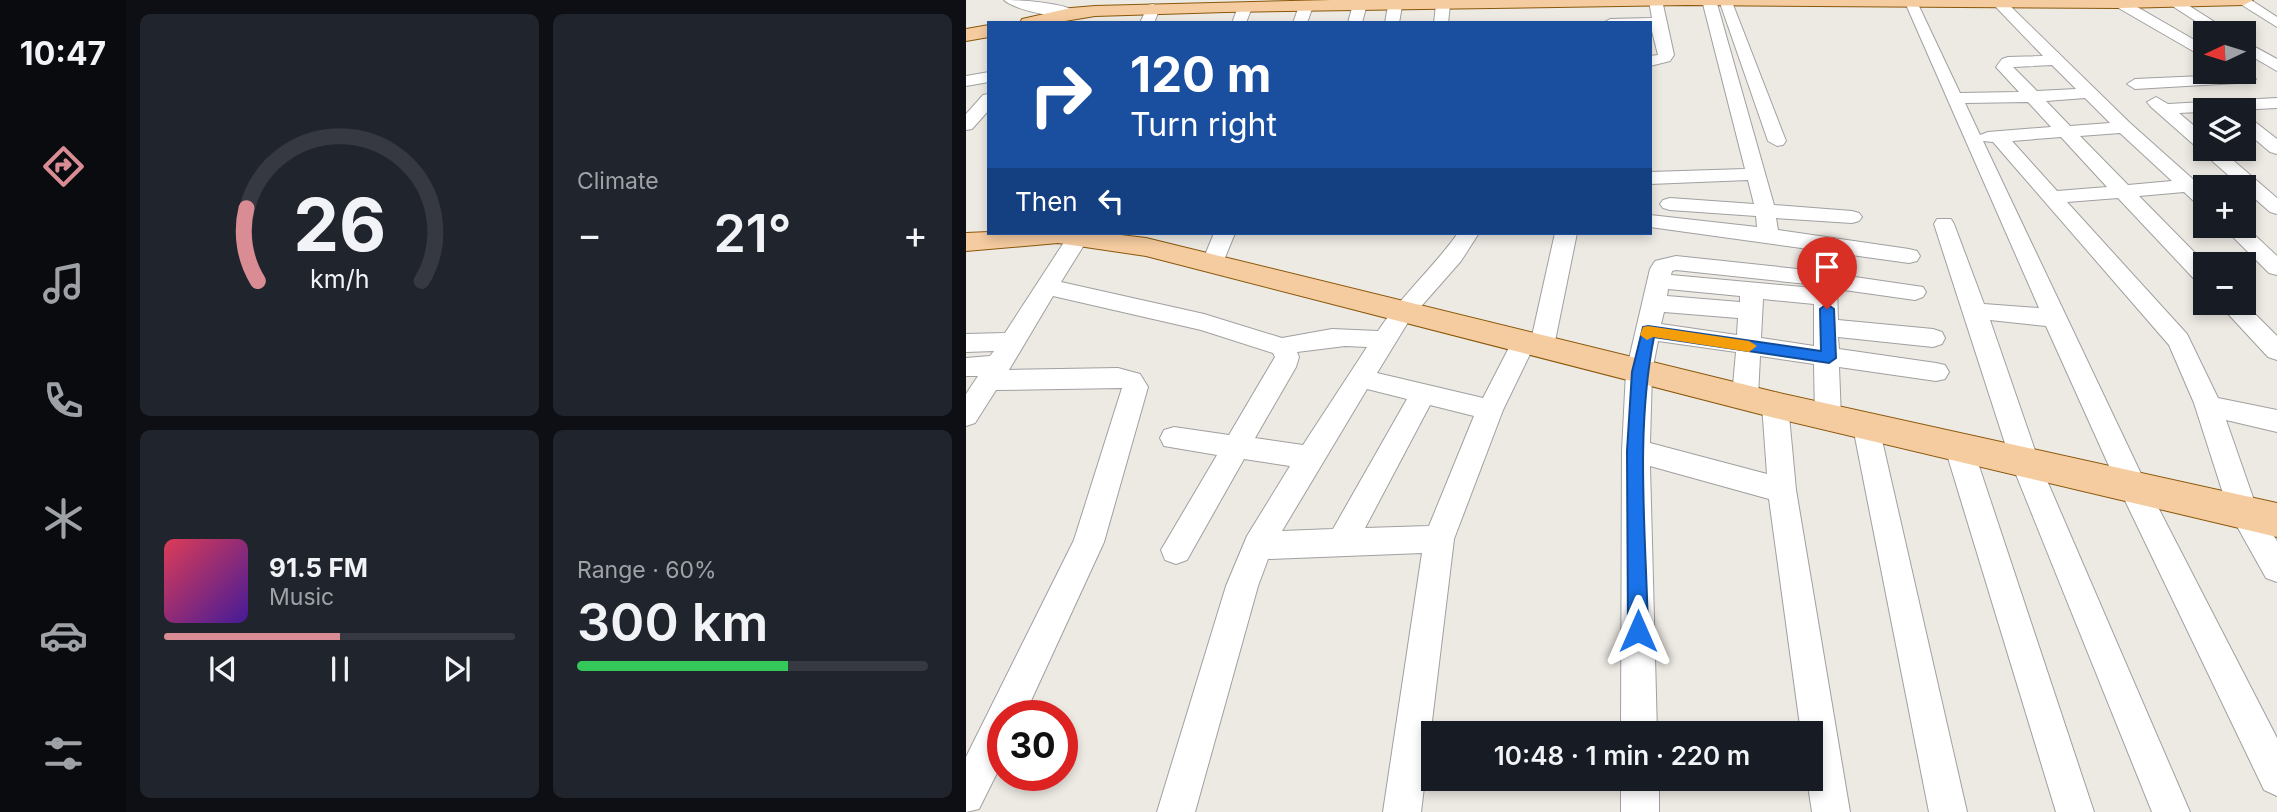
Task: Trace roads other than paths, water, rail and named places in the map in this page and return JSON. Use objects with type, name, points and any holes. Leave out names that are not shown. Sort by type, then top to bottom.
[{"type":"main road","points":[[1038,21],[1071,13],[1150,16],[1235,9],[1303,15],[1358,9],[1395,9],[1442,14],[1553,1],[2120,3],[2242,0]]},
{"type":"main road","points":[[966,35],[987,31]]},
{"type":"main road","points":[[966,242],[1065,235],[1149,240],[1212,265],[1639,372],[1866,427],[2277,520]]},
{"type":"street","points":[[1011,0],[1026,6],[1071,13]]},
{"type":"street","points":[[2242,0],[2277,23]]},
{"type":"street","points":[[1652,61],[1664,58],[1657,43],[1660,22],[1656,1]]},
{"type":"street","points":[[1714,1],[1777,141]]},
{"type":"street","points":[[1714,1],[1765,209],[1768,235]]},
{"type":"street","points":[[2172,1],[2204,21]]},
{"type":"street","points":[[1910,2],[2132,486],[2277,777]]},
{"type":"street","points":[[1998,2],[2054,60],[2193,190]]},
{"type":"street","points":[[2120,3],[2193,46]]},
{"type":"street","points":[[1652,22],[1660,22]]},
{"type":"street","points":[[2256,53],[2277,65]]},
{"type":"street","points":[[2054,60],[2005,64],[2004,67],[2193,265]]},
{"type":"street","points":[[966,81],[987,77]]},
{"type":"street","points":[[2193,77],[2129,79],[2193,134]]},
{"type":"street","points":[[2256,83],[2277,96]]},
{"type":"street","points":[[1954,98],[2089,93]]},
{"type":"street","points":[[966,125],[987,101]]},
{"type":"street","points":[[2256,105],[2277,103]]},
{"type":"street","points":[[2164,109],[2193,109]]},
{"type":"street","points":[[1972,138],[2124,127]]},
{"type":"street","points":[[2256,127],[2277,129]]},
{"type":"street","points":[[2256,132],[2277,148]]},
{"type":"street","points":[[1998,136],[2178,340],[2209,407],[2245,512],[2277,568]]},
{"type":"street","points":[[2223,161],[2239,175]]},
{"type":"street","points":[[1652,178],[1756,174]]},
{"type":"street","points":[[2054,197],[2189,186]]},
{"type":"street","points":[[2256,189],[2277,188]]},
{"type":"street","points":[[2256,190],[2277,208]]},
{"type":"street","points":[[1670,204],[1852,217]]},
{"type":"street","points":[[1652,221],[1909,256]]},
{"type":"street","points":[[1944,224],[1976,311],[2025,462],[2171,812]]},
{"type":"street","points":[[966,416],[985,370],[1014,342],[1048,287],[1065,235]]},
{"type":"street","points":[[1212,265],[1223,235]]},
{"type":"street","points":[[1176,812],[1242,586],[1258,546],[1310,457],[1402,313],[1468,235]]},
{"type":"street","points":[[1402,812],[1439,539],[1490,410],[1533,344],[1565,235]]},
{"type":"street","points":[[2245,238],[2277,268]]},
{"type":"street","points":[[2251,243],[2277,241]]},
{"type":"street","points":[[1639,721],[1636,451],[1639,372],[1663,266],[1676,263],[1826,288],[1915,292]]},
{"type":"street","points":[[1048,287],[1204,322],[1282,347],[1311,338],[1338,336],[1384,341]]},
{"type":"street","points":[[1656,292],[1752,300],[1826,288]]},
{"type":"street","points":[[1826,288],[1828,418]]},
{"type":"street","points":[[1752,300],[1749,346],[1782,490],[1831,812]]},
{"type":"street","points":[[1976,311],[2054,318]]},
{"type":"street","points":[[2242,315],[2277,351]]},
{"type":"street","points":[[1828,327],[1933,338]]},
{"type":"street","points":[[1648,331],[1936,372]]},
{"type":"street","points":[[966,344],[1014,342]]},
{"type":"street","points":[[1176,550],[1283,367],[1287,358],[1282,347]]},
{"type":"street","points":[[985,370],[1118,378],[1131,381],[1135,387],[1134,398],[1089,542],[1014,700]]},
{"type":"street","points":[[1360,378],[1490,410]]},
{"type":"street","points":[[1342,542],[1423,394]]},
{"type":"street","points":[[2209,407],[2277,421]]},
{"type":"street","points":[[1866,427],[1948,812]]},
{"type":"street","points":[[1174,438],[1310,457]]},
{"type":"street","points":[[1959,448],[2075,812]]},
{"type":"street","points":[[1636,451],[1782,490]]},
{"type":"street","points":[[1258,546],[1439,539]]},
{"type":"street","points":[[966,796],[987,754]]},
{"type":"street","points":[[1640,791],[1640,812]]}]
